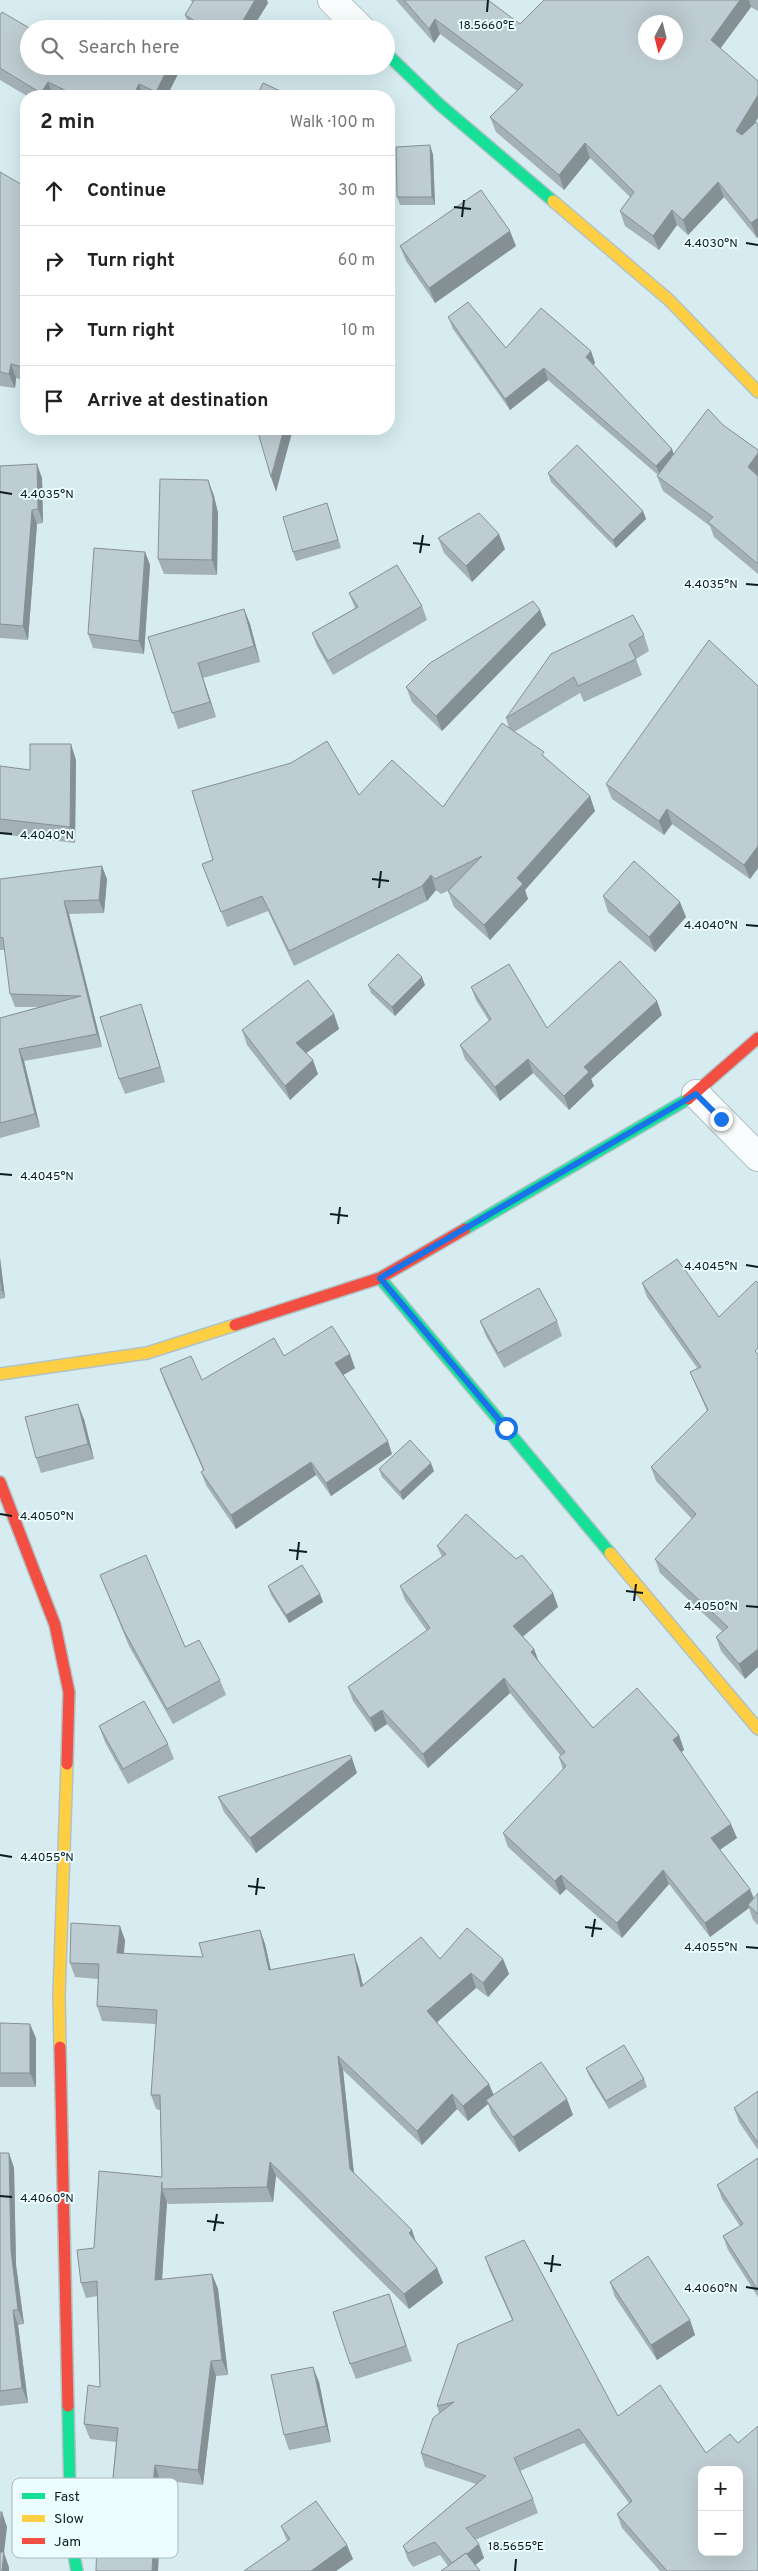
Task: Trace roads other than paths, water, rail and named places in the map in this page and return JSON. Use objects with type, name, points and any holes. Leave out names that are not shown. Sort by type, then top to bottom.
[{"type":"street","points":[[332,0],[353,20]]},
{"type":"street","points":[[395,62],[439,104],[669,300],[758,392]]},
{"type":"street","points":[[0,1374],[147,1353],[380,1278],[696,1094],[758,1038]]},
{"type":"street","points":[[696,1094],[758,1157]]},
{"type":"street","points":[[380,1278],[758,1729]]},
{"type":"street","points":[[0,1482],[55,1625],[68,1692],[59,1996],[70,2478]]},
{"type":"street","points":[[75,2558],[77,2571]]}]
